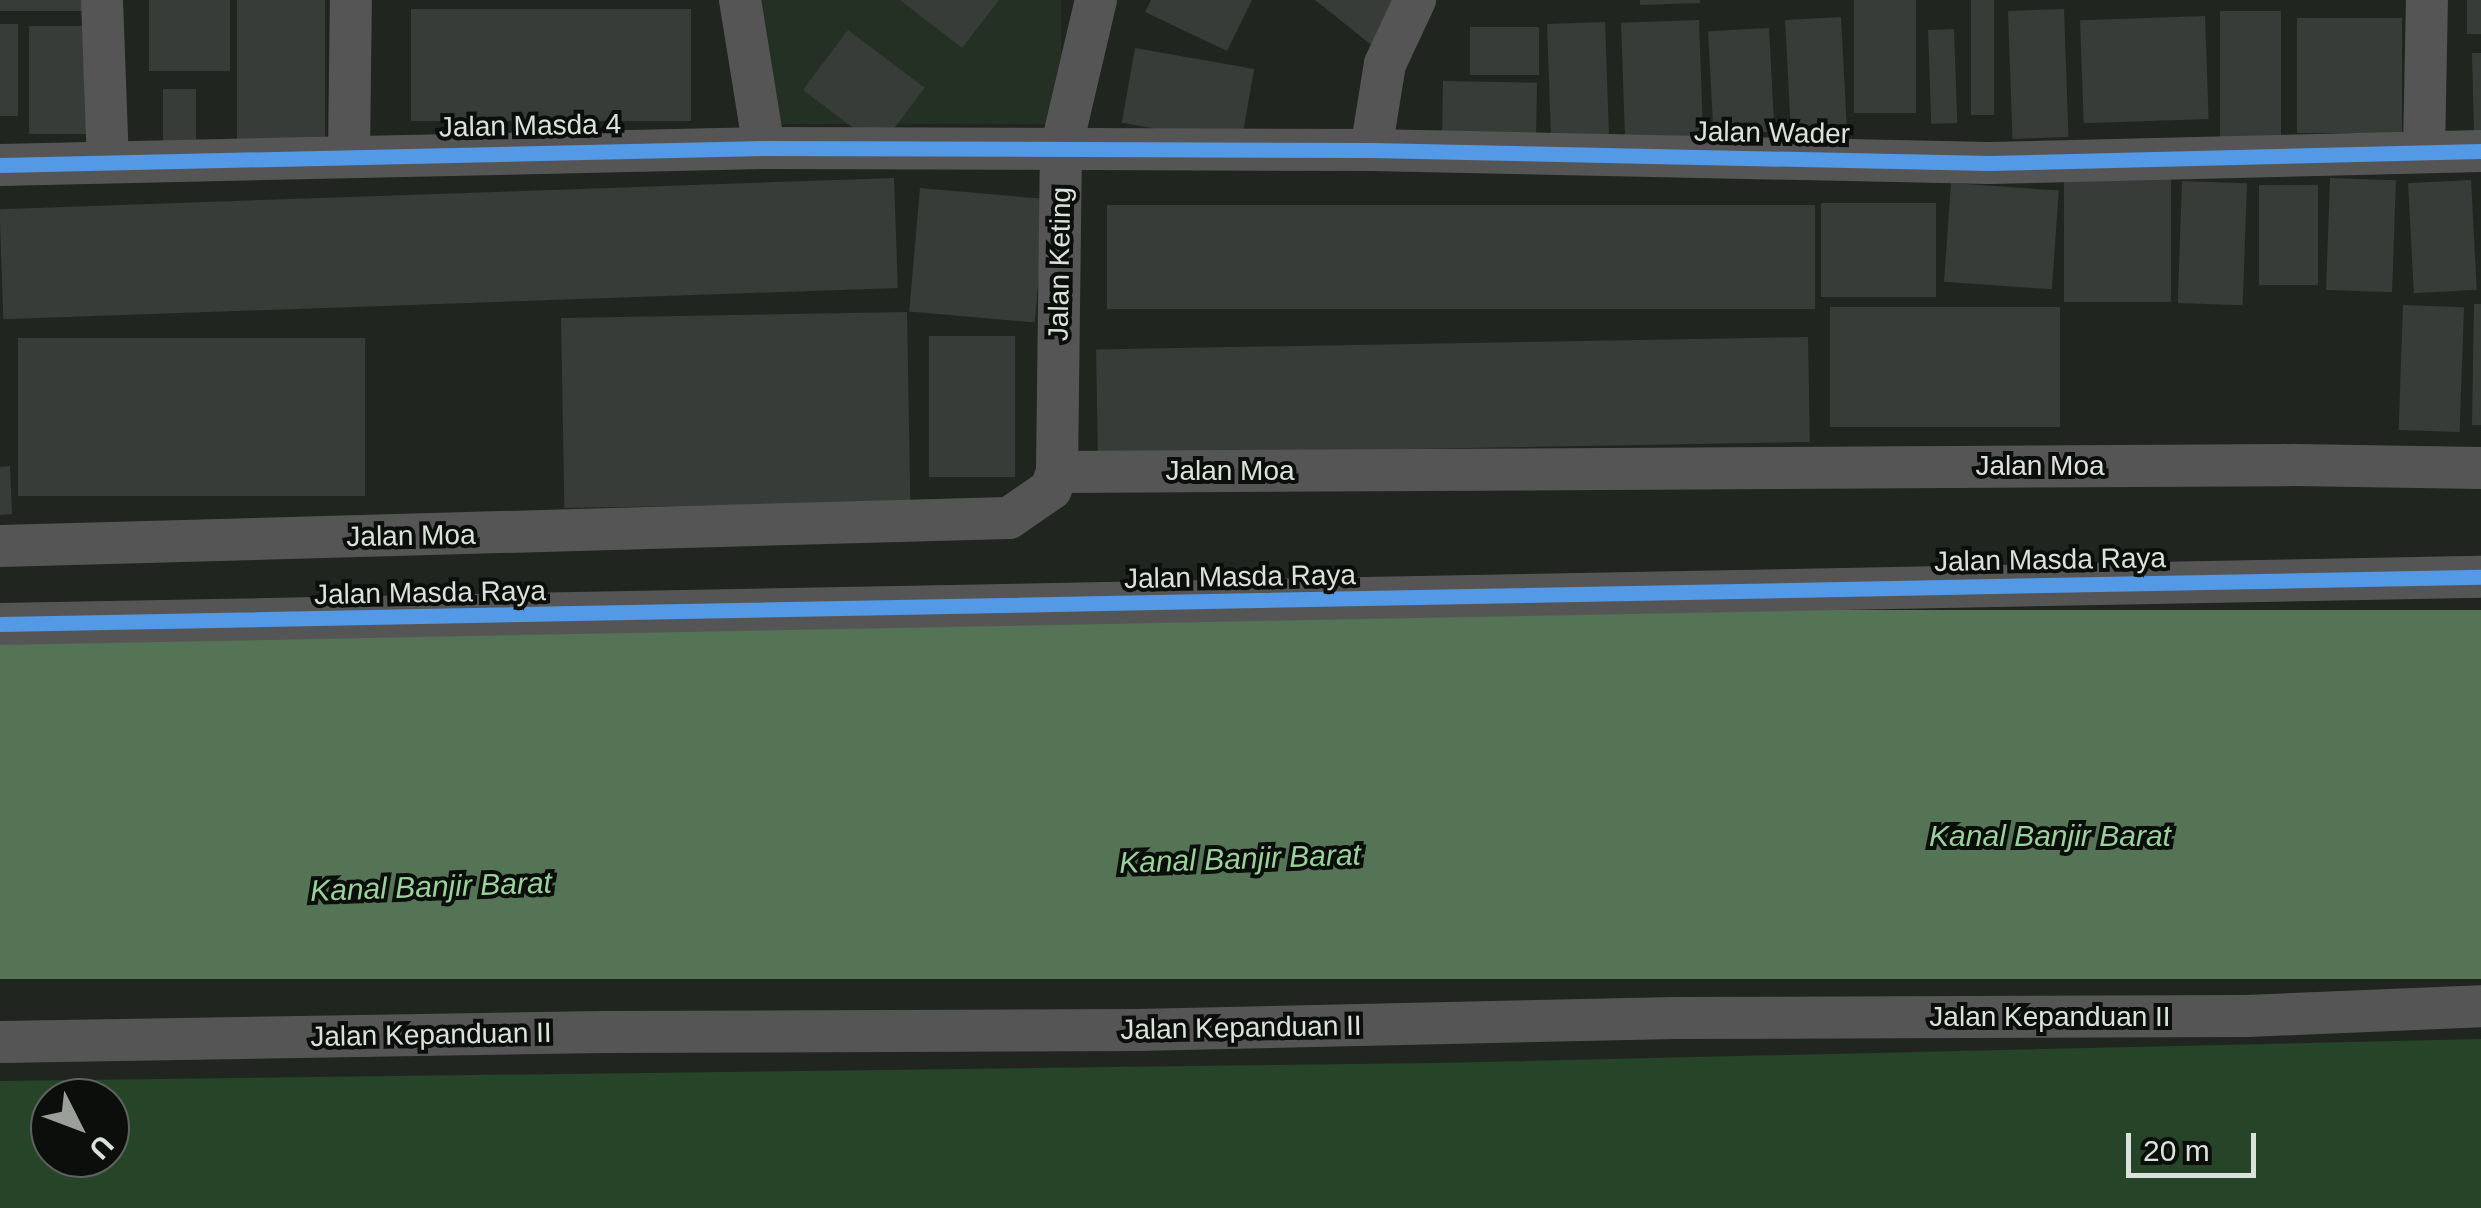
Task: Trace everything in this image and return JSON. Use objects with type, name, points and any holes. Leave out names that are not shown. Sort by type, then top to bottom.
[{"type":"street","points":[[102,0],[108,161]]},
{"type":"street","points":[[348,154],[351,0]]},
{"type":"street","points":[[740,0],[764,148]]},
{"type":"street","name":"Jalan Keting","points":[[1058,472],[1062,150],[1096,0]]},
{"type":"street","points":[[1371,150],[1385,64],[1415,0]]},
{"type":"street","points":[[2424,152],[2427,0]]},
{"type":"street","name":"Jalan Masda 4","points":[[0,165],[348,154],[764,148],[1062,150]]},
{"type":"street","name":"Jalan Wader","points":[[1062,150],[1371,150],[1989,163],[2481,152]]},
{"type":"street","name":"Jalan Moa","points":[[0,546],[976,522],[1009,518],[1032,506],[1051,489],[1058,472],[2254,465],[2481,468]]},
{"type":"street","name":"Jalan Masda Raya","points":[[0,624],[2481,577]]},
{"type":"street","name":"Jalan Kepanduan II","points":[[0,1042],[603,1032],[1137,1030],[1675,1018],[2247,1016],[2481,1006]]},
{"type":"shaded area","points":[[758,0],[1061,0],[1061,124],[758,124]]},
{"type":"shaded area","points":[[2481,1039],[2481,1208],[0,1208],[0,1081],[30,1081],[30,1178],[130,1178],[130,1079],[1436,1063]]},
{"type":"water","name":"Kanal Banjir Barat","points":[[0,610],[2481,610],[2481,979],[0,979]]},
{"type":"building","points":[[0,0],[90,0],[90,11],[0,11]]},
{"type":"building","points":[[149,0],[230,0],[230,71],[149,71]]},
{"type":"building","points":[[237,0],[325,0],[325,143],[237,143]]},
{"type":"building","points":[[900,0],[999,0],[962,48]]},
{"type":"building","points":[[1151,0],[1252,0],[1227,51],[1145,12]]},
{"type":"building","points":[[1315,0],[1396,0],[1374,47]]},
{"type":"building","points":[[1640,0],[1700,0],[1700,3],[1640,5]]},
{"type":"building","points":[[1854,0],[1916,0],[1916,113],[1854,113]]},
{"type":"building","points":[[1971,0],[1994,0],[1994,115],[1971,115]]},
{"type":"building","points":[[2467,0],[2481,0],[2481,34],[2467,34]]},
{"type":"building","points":[[411,9],[691,9],[691,121],[411,121]]},
{"type":"building","points":[[2064,9],[2068,137],[2013,139],[2008,11]]},
{"type":"building","points":[[2220,11],[2281,11],[2281,138],[2220,138]]},
{"type":"building","points":[[2205,16],[2209,119],[2084,123],[2080,20]]},
{"type":"building","points":[[1841,17],[1847,129],[1791,132],[1785,20]]},
{"type":"building","points":[[2297,18],[2402,18],[2402,133],[2297,133]]},
{"type":"building","points":[[1699,20],[1703,140],[1625,143],[1621,23]]},
{"type":"building","points":[[1605,22],[1609,139],[1551,141],[1547,24]]},
{"type":"building","points":[[0,24],[18,24],[18,116],[0,116]]},
{"type":"building","points":[[29,26],[96,26],[96,134],[29,134]]},
{"type":"building","points":[[1470,27],[1539,27],[1539,75],[1470,75]]},
{"type":"building","points":[[1769,28],[1774,132],[1714,135],[1708,31]]},
{"type":"building","points":[[1954,29],[1957,123],[1931,124],[1928,30]]},
{"type":"building","points":[[848,30],[925,88],[880,148],[803,90]]},
{"type":"building","points":[[1135,48],[1254,69],[1241,144],[1122,123]]},
{"type":"building","points":[[2472,53],[2481,53],[2481,131],[2474,132]]},
{"type":"building","points":[[1443,81],[1537,83],[1536,142],[1442,140]]},
{"type":"building","points":[[163,89],[196,89],[196,157],[163,157]]},
{"type":"building","points":[[2064,175],[2171,175],[2171,302],[2064,302]]},
{"type":"building","points":[[894,178],[898,288],[3,319],[0,209]]},
{"type":"building","points":[[2330,178],[2396,180],[2392,292],[2326,290]]},
{"type":"building","points":[[2471,180],[2477,290],[2414,293],[2408,183]]},
{"type":"building","points":[[2182,181],[2247,183],[2243,305],[2178,303]]},
{"type":"building","points":[[1951,183],[2059,191],[2052,289],[1944,282]]},
{"type":"building","points":[[2259,185],[2318,185],[2318,285],[2259,285]]},
{"type":"building","points":[[920,188],[1046,199],[1035,323],[909,312]]},
{"type":"building","points":[[1821,203],[1936,203],[1936,297],[1821,297]]},
{"type":"building","points":[[1107,205],[1815,205],[1815,309],[1107,309]]},
{"type":"building","points":[[2474,304],[2481,304],[2481,425],[2472,425]]},
{"type":"building","points":[[2403,305],[2464,307],[2460,432],[2399,430]]},
{"type":"building","points":[[1830,307],[2060,307],[2060,427],[1830,427]]},
{"type":"building","points":[[907,312],[910,502],[564,508],[561,318]]},
{"type":"building","points":[[929,336],[1015,336],[1015,477],[929,477]]},
{"type":"building","points":[[1808,337],[1810,442],[1098,454],[1096,349]]},
{"type":"building","points":[[18,338],[365,338],[365,496],[18,496]]},
{"type":"building","points":[[10,466],[12,514],[0,515],[0,467]]},
{"type":"cycle path","points":[[0,165],[764,148],[1371,150],[1989,163],[2481,151]]},
{"type":"cycle path","points":[[0,624],[2481,577]]}]
